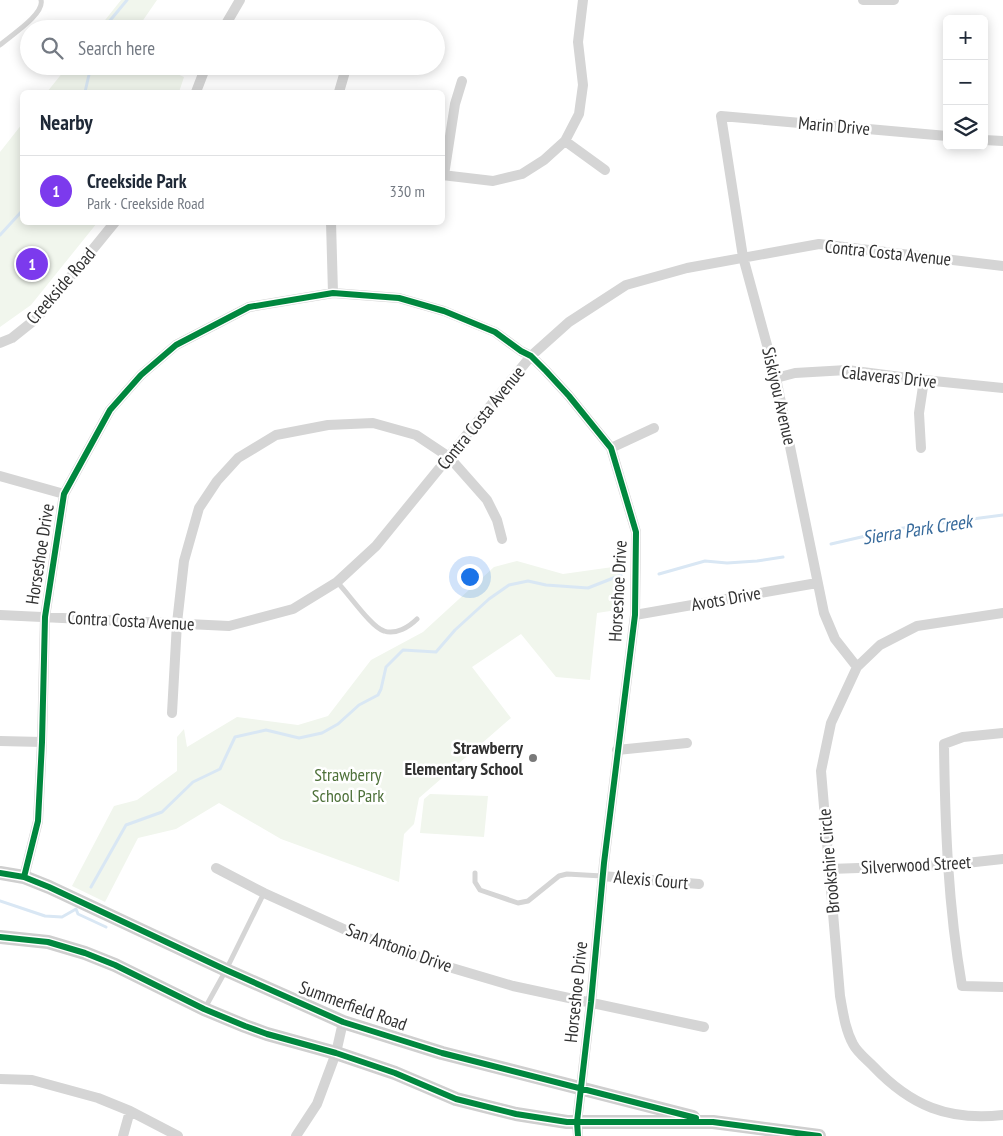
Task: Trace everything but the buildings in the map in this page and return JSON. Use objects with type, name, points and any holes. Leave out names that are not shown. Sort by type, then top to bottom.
[{"type":"street","points":[[228,20],[240,0]]},
{"type":"street","points":[[445,175],[494,181],[522,174],[544,160],[564,142],[579,114],[583,85],[578,42],[583,0]]},
{"type":"street","points":[[863,0],[894,0]]},
{"type":"street","points":[[197,90],[203,75]]},
{"type":"street","points":[[340,90],[344,75]]},
{"type":"street","points":[[445,163],[455,104],[462,81]]},
{"type":"street","name":"Marin Drive","points":[[721,116],[943,136]]},
{"type":"street","name":"Siskiyou Avenue","points":[[721,116],[743,257],[776,378],[824,613],[835,639],[857,667]]},
{"type":"street","points":[[988,140],[1003,141]]},
{"type":"street","points":[[564,142],[605,170]]},
{"type":"street","name":"Creekside Road","points":[[0,343],[12,338],[37,318],[113,225]]},
{"type":"street","points":[[331,225],[333,293]]},
{"type":"street","name":"Contra Costa Avenue","points":[[0,615],[229,626],[294,610],[337,582],[376,546],[531,356],[569,322],[626,285],[687,268],[819,244],[1003,266]]},
{"type":"street","name":"Horseshoe Drive","points":[[24,877],[38,820],[45,617],[64,494],[110,410],[141,375],[176,345],[249,308],[333,293],[399,298],[444,311],[495,332],[531,356],[569,396],[611,448],[636,532],[635,615],[602,876],[591,1002],[577,1122],[578,1136]]},
{"type":"street","name":"Calaveras Drive","points":[[776,378],[795,373],[847,370],[1003,388]]},
{"type":"street","points":[[920,448],[919,413],[924,380]]},
{"type":"street","points":[[172,713],[177,623],[184,561],[199,508],[217,481],[238,458],[276,435],[328,425],[372,423],[416,435],[449,458],[486,500],[497,520],[502,539]]},
{"type":"street","points":[[611,448],[654,428]]},
{"type":"street","points":[[0,476],[64,494]]},
{"type":"street","name":"Avots Drive","points":[[635,615],[817,584]]},
{"type":"street","name":"Brookshire Circle","points":[[1003,613],[917,626],[880,646],[857,667],[831,723],[821,771],[840,996],[846,1027],[853,1045],[889,1083],[910,1098],[933,1109],[959,1116],[987,1117],[1003,1115]]},
{"type":"street","points":[[1003,732],[963,737],[944,744],[948,865],[956,949],[962,986],[1003,987]]},
{"type":"street","points":[[0,741],[42,742]]},
{"type":"street","points":[[617,750],[687,743]]},
{"type":"street","name":"Silverwood Street","points":[[829,869],[948,865],[1003,859]]},
{"type":"street","name":"San Antonio Drive","points":[[216,868],[264,893],[348,931],[442,965],[513,986],[704,1027]]},
{"type":"street","name":"Summerfield Road","points":[[0,872],[24,877],[49,887],[342,1022],[442,1053],[713,1122],[819,1136]]},
{"type":"street","name":"Alexis Court","points":[[602,876],[699,884]]},
{"type":"street","name":"Summerfield Road","points":[[0,937],[48,942],[85,953],[204,1009],[268,1034],[336,1053],[395,1073],[456,1099],[516,1114],[567,1122],[713,1122]]},
{"type":"street","points":[[296,1136],[317,1104],[336,1053],[342,1022]]},
{"type":"street","points":[[0,1079],[32,1080],[98,1098],[130,1111],[178,1136]]},
{"type":"street","points":[[123,1136],[130,1111]]},
{"type":"lane","points":[[30,20],[42,6],[41,0]]},
{"type":"lane","points":[[0,45],[20,28]]},
{"type":"lane","points":[[337,582],[364,613],[383,631],[403,630],[417,620]]},
{"type":"lane","points":[[475,873],[475,882],[480,890],[518,903],[528,901],[559,876],[567,874],[602,876]]},
{"type":"lane","points":[[204,1009],[226,970],[264,893]]},
{"type":"green space","points":[[121,0],[157,0],[143,20],[105,20]]},
{"type":"green space","points":[[61,75],[179,75],[184,77],[180,90],[49,90]]},
{"type":"green space","points":[[20,127],[20,225],[95,225],[31,305],[0,327],[0,152]]},
{"type":"green space","name":"Strawberry School Park","points":[[517,561],[563,574],[620,566],[617,610],[597,613],[590,680],[556,677],[521,634],[472,667],[511,718],[419,798],[414,824],[404,834],[399,882],[281,839],[219,803],[176,829],[138,838],[105,902],[72,886],[114,806],[137,800],[177,771],[177,737],[184,729],[187,747],[237,717],[298,725],[328,716],[371,660],[423,632],[494,567]]},
{"type":"green space","points":[[430,794],[488,796],[484,837],[420,833],[424,799]]},
{"type":"waterway","points":[[110,20],[127,0]]},
{"type":"waterway","points":[[85,90],[89,75]]},
{"type":"waterway","points":[[0,235],[20,213]]},
{"type":"waterway","name":"Sierra Park Creek","points":[[831,544],[896,529],[1003,515]]},
{"type":"waterway","name":"Sierra Park Creek","points":[[659,574],[705,561],[727,563],[783,557]]},
{"type":"waterway","name":"Sierra Park Creek","points":[[91,887],[126,825],[162,812],[193,782],[220,769],[235,737],[266,730],[299,738],[322,733],[338,724],[359,705],[378,695],[386,667],[403,650],[436,652],[455,630],[489,599],[509,585],[528,581],[546,585],[588,588],[621,575]]},
{"type":"waterway","points":[[0,901],[45,916],[62,917],[76,909],[78,914],[106,927]]},
{"type":"cycle path","points":[[24,877],[38,821],[45,617],[64,494],[110,410],[141,375],[176,345],[249,307],[333,293],[399,298],[444,311],[495,332],[531,356],[569,396],[611,448],[636,532],[635,615],[604,863],[577,1122],[578,1136]]},
{"type":"cycle path","points":[[0,873],[24,877],[49,887],[226,970],[343,1022],[442,1053],[696,1118]]},
{"type":"cycle path","points":[[0,937],[48,942],[85,953],[115,965],[204,1009],[245,1026],[395,1073],[456,1099],[516,1114],[567,1122],[713,1122],[819,1136]]},
{"type":"place","name":"Creekside Park","points":[[32,264]]},
{"type":"place","name":"Strawberry Elementary School","points":[[533,758]]}]
